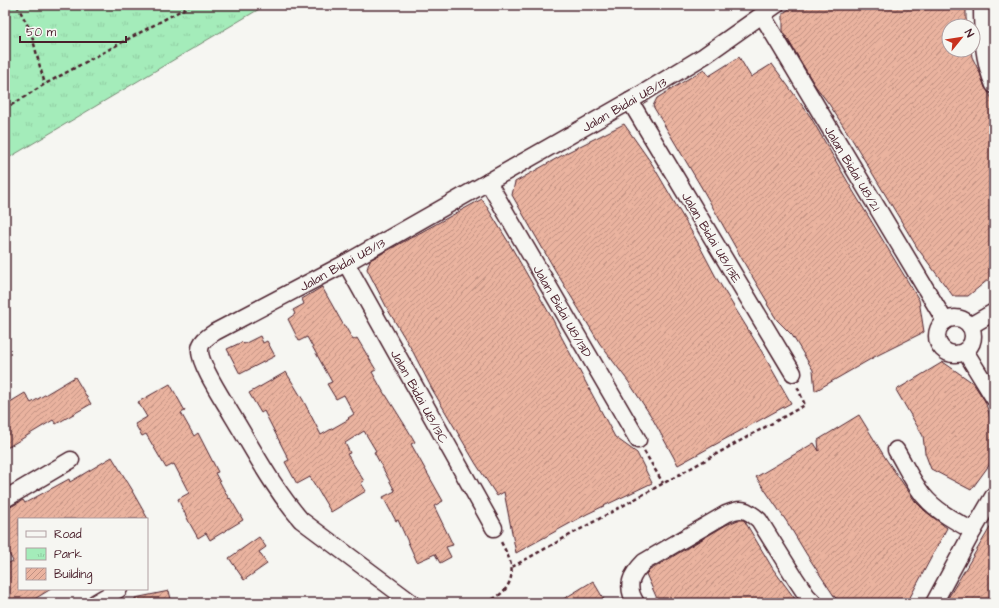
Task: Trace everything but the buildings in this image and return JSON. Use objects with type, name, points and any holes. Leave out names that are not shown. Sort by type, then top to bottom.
[{"type":"street","name":"Jalan Bidai U8/13","points":[[412,603],[301,520],[290,508],[213,384],[201,358],[200,348],[205,339],[215,332],[346,263],[630,101],[704,56],[776,5]]},
{"type":"street","points":[[982,5],[984,50],[987,66],[994,85]]},
{"type":"street","name":"Jalan Bidai U8/21","points":[[762,15],[945,321]]},
{"type":"street","name":"Jalan Bidai U8/13E","points":[[630,101],[793,373]]},
{"type":"street","name":"Jalan Bidai U8/13D","points":[[488,182],[638,440]]},
{"type":"street","name":"Jalan Bidai U8/13C","points":[[346,263],[494,528]]},
{"type":"street","points":[[970,326],[994,312]]},
{"type":"street","points":[[956,318],[962,319],[970,326],[973,332],[972,343],[969,348],[960,354],[944,351],[937,341],[938,330],[945,321],[956,318]]},
{"type":"street","points":[[965,351],[994,398]]},
{"type":"street","points":[[896,450],[913,480],[924,495],[942,512],[973,531]]},
{"type":"street","points":[[5,499],[71,460]]},
{"type":"street","points":[[934,603],[994,495]]},
{"type":"street","points":[[636,603],[632,597],[630,587],[636,570],[644,562],[726,514],[735,510],[743,509],[751,513],[759,520],[799,584],[814,603]]},
{"type":"street","points":[[95,603],[117,590]]},
{"type":"path","points":[[17,5],[31,32],[45,84]]},
{"type":"path","points":[[5,108],[45,84],[191,5]]},
{"type":"path","points":[[512,566],[805,405],[793,373]]},
{"type":"path","points":[[638,440],[663,483]]},
{"type":"path","points":[[479,603],[484,603],[496,598],[503,593],[511,578],[512,566],[494,528]]},
{"type":"green space","points":[[5,5],[266,5],[5,160]]}]
